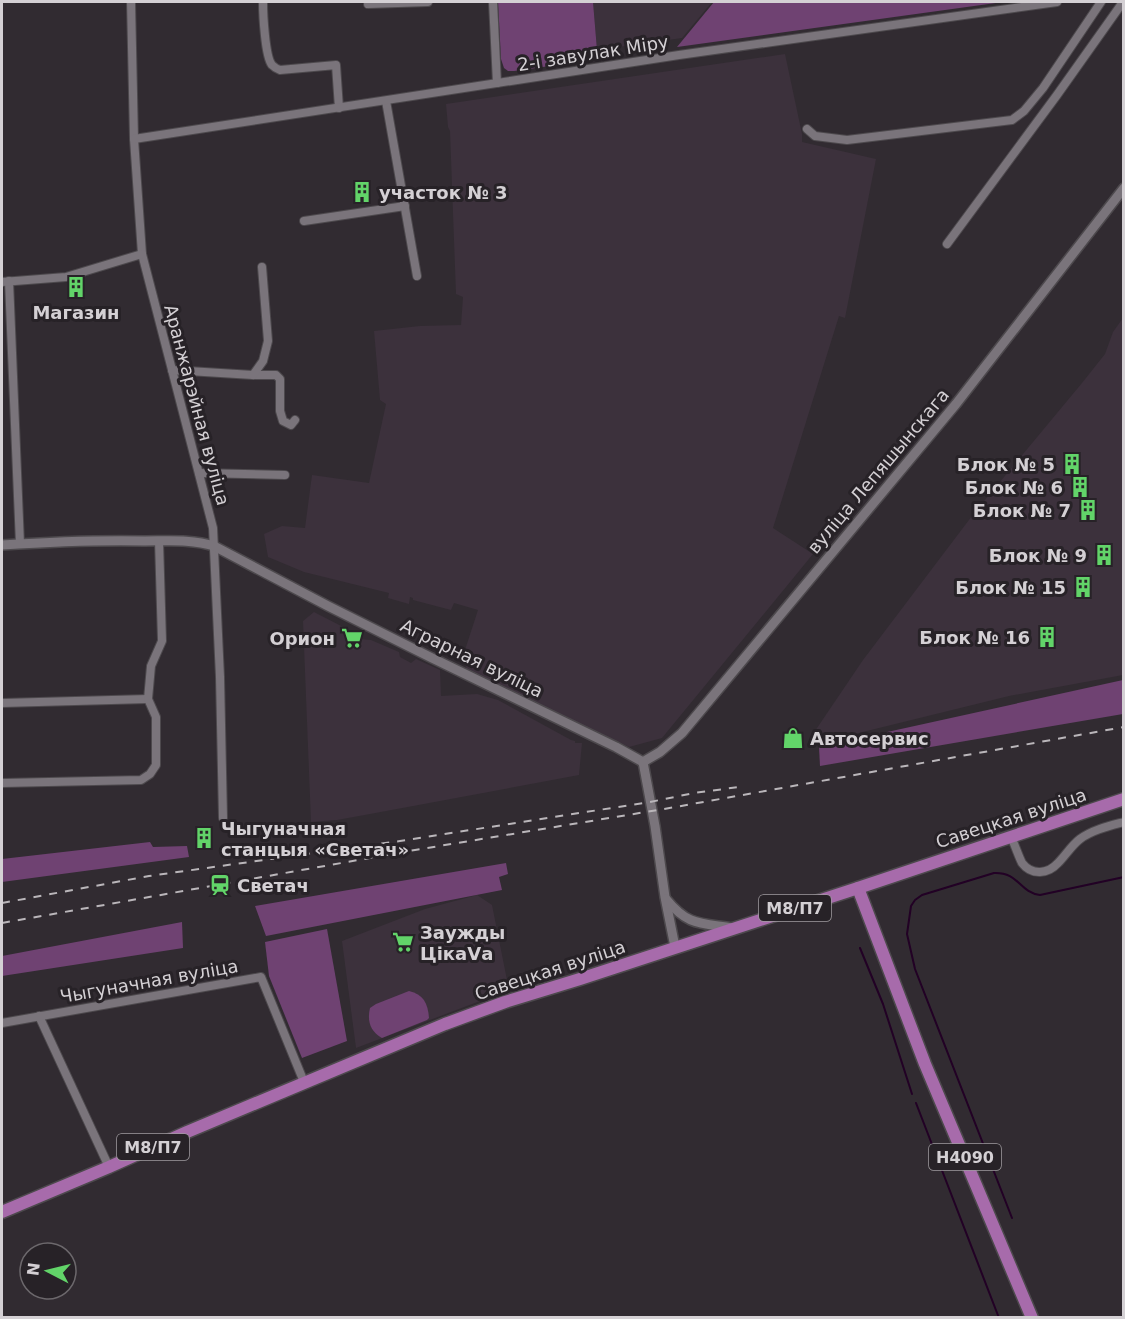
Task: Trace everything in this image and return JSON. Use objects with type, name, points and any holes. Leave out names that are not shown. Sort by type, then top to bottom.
[{"type":"main road","name":"Савецкая вуліца","points":[[2,1212],[445,1024],[505,1002],[1124,799]]},
{"type":"main road","name":"Н4090","points":[[858,888],[925,1064],[1032,1317]]},
{"type":"street","name":"Аранжарэйная вуліца","points":[[131,2],[134,139],[142,254],[213,528],[220,677],[223,818]]},
{"type":"street","points":[[263,2],[263,18],[269,60],[272,66],[280,70],[336,65],[339,108]]},
{"type":"street","points":[[368,4],[428,2]]},
{"type":"street","points":[[493,2],[497,83]]},
{"type":"street","name":"2-і завулак Міру","points":[[134,139],[691,53],[1057,2]]},
{"type":"street","points":[[807,129],[815,136],[847,140],[1012,120],[1024,111],[1043,88],[1101,2]]},
{"type":"street","points":[[947,244],[1058,95],[1123,2]]},
{"type":"street","points":[[386,101],[417,276]]},
{"type":"street","name":"вуліца Лепяшынскага","points":[[643,762],[653,758],[682,733],[956,404],[1124,188]]},
{"type":"street","points":[[304,221],[405,206]]},
{"type":"street","points":[[20,544],[5,281],[66,277],[142,254]]},
{"type":"street","points":[[253,375],[263,361],[268,341],[262,267]]},
{"type":"street","points":[[172,370],[276,375],[280,379],[280,411],[283,421],[291,425],[295,420]]},
{"type":"street","points":[[199,474],[285,476]]},
{"type":"street","points":[[2,783],[141,780],[150,774],[156,765],[156,717],[148,699],[151,666],[162,641],[159,541]]},
{"type":"street","name":"Аграрная вуліца","points":[[2,545],[189,541],[214,546],[338,611],[643,762]]},
{"type":"street","points":[[2,703],[148,699]]},
{"type":"street","points":[[643,762],[655,826],[664,897],[675,947]]},
{"type":"street","points":[[1011,837],[1023,863],[1033,872],[1039,873],[1050,870],[1083,837],[1124,822]]},
{"type":"street","points":[[664,897],[677,912],[687,919],[732,928]]},
{"type":"street","name":"Чыгуначная вуліца","points":[[2,1023],[261,977],[304,1082]]},
{"type":"street","points":[[39,1016],[109,1167]]},
{"type":"shaded area","points":[[498,2],[593,2],[597,50],[586,61],[508,71],[504,68],[501,59]]},
{"type":"shaded area","points":[[593,2],[712,2],[682,38],[597,50]]},
{"type":"shaded area","points":[[714,2],[1003,2],[677,47]]},
{"type":"shaded area","points":[[785,54],[802,142],[876,159],[845,318],[839,316],[773,528],[813,554],[662,738],[629,747],[467,670],[463,659],[464,653],[478,610],[454,603],[451,610],[413,600],[410,597],[409,604],[388,598],[389,593],[304,572],[268,557],[264,534],[282,526],[305,528],[312,475],[369,483],[386,404],[380,400],[374,331],[420,326],[461,325],[463,297],[456,294],[450,131],[446,104]]},
{"type":"shaded area","points":[[1123,318],[1123,675],[1009,696],[818,743],[815,731],[863,660],[975,512],[1105,354],[1113,332]]},
{"type":"shaded area","points":[[314,612],[345,628],[348,635],[347,641],[357,642],[358,636],[359,639],[371,640],[399,652],[400,657],[411,663],[416,659],[440,670],[441,696],[477,694],[498,700],[575,743],[582,743],[579,775],[337,820],[311,822],[303,621]]},
{"type":"shaded area","points":[[1123,680],[1123,714],[820,766],[819,747]]},
{"type":"shaded area","points":[[150,842],[153,847],[187,846],[189,857],[2,882],[2,859]]},
{"type":"shaded area","points":[[506,863],[508,874],[499,877],[502,890],[266,936],[255,906]]},
{"type":"shaded area","points":[[477,895],[492,905],[509,990],[356,1048],[342,941],[425,909]]},
{"type":"shaded area","points":[[182,922],[183,948],[2,976],[2,956]]},
{"type":"shaded area","points":[[327,929],[347,1041],[302,1058],[269,976],[265,942]]},
{"type":"shaded area","points":[[409,991],[418,994],[424,1000],[429,1018],[382,1038],[370,1025],[370,1008]]},
{"type":"waterway","points":[[1012,1218],[915,969],[907,934],[911,906],[922,895],[994,873],[1009,876],[1027,890],[1040,895],[1124,877]]},
{"type":"waterway","points":[[860,948],[883,1004],[912,1094]]},
{"type":"waterway","points":[[916,1103],[999,1318]]},
{"type":"railway","points":[[2,923],[1124,727]]},
{"type":"railway","points":[[2,903],[149,876],[400,841],[739,787]]},
{"type":"place","name":"участок № 3","points":[[362,192]]},
{"type":"place","name":"Магазин","points":[[76,287]]},
{"type":"place","name":"Блок № 5","points":[[1072,464]]},
{"type":"place","name":"Блок № 6","points":[[1080,487]]},
{"type":"place","name":"Блок № 7","points":[[1088,510]]},
{"type":"place","name":"Блок № 9","points":[[1104,555]]},
{"type":"place","name":"Блок № 15","points":[[1083,587]]},
{"type":"place","name":"Блок № 16","points":[[1047,637]]},
{"type":"place","name":"Орион","points":[[352,638]]},
{"type":"place","name":"Автосервис","points":[[793,738]]},
{"type":"place","name":"Чыгуначная станцыя «Светач»","points":[[204,838]]},
{"type":"place","name":"Светач","points":[[220,885]]},
{"type":"place","name":"Заужды ЦікаVа","points":[[403,942]]}]
